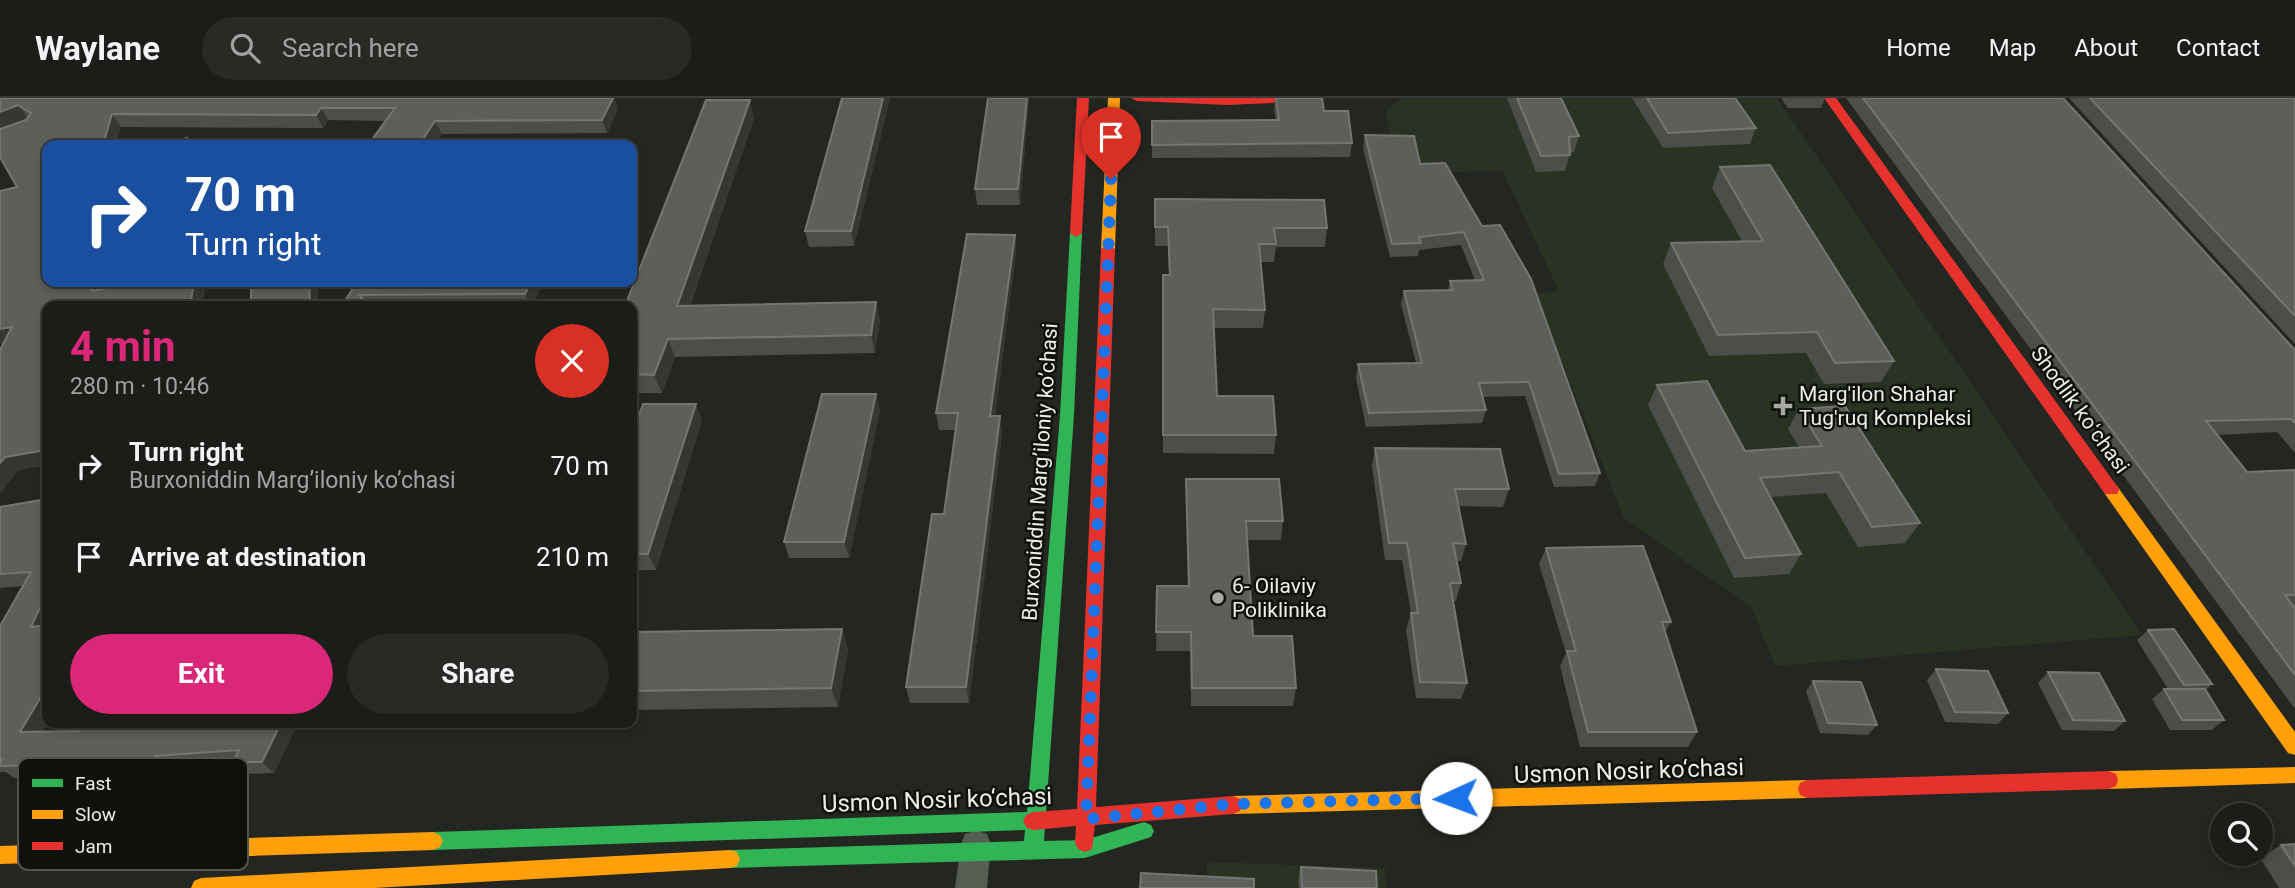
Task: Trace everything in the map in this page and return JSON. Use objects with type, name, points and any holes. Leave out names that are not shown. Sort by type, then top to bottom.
[{"type":"main road","name":"Burxoniddin Marg’iloniy ko’chasi","points":[[1033,848],[1067,415],[1083,98]]},
{"type":"main road","points":[[1085,849],[1114,98]]},
{"type":"main road","points":[[1137,98],[1227,102],[1314,98]]},
{"type":"main road","name":"Shodlik koʻchasi","points":[[1830,98],[2295,747]]},
{"type":"main road","name":"Usmon Nosir ko‘chasi","points":[[201,888],[775,857],[976,835],[1036,820],[1086,819],[1233,804],[2295,775]]},
{"type":"main road","name":"Usmon Nosir ko‘chasi","points":[[248,850],[976,835],[1033,848],[1085,849],[1233,804]]},
{"type":"main road","name":"Usmon Nosir ko‘chasi","points":[[0,855],[18,855]]},
{"type":"street","points":[[971,888],[976,835]]},
{"type":"shaded area","name":"Marg'ilon Shahar Tug'ruq Kompleksi","points":[[1403,98],[1777,98],[2142,635],[1775,666],[1752,608],[1624,518],[1535,294],[1559,291],[1502,170],[1396,175],[1386,109]]},
{"type":"shaded area","points":[[1207,862],[1385,868],[1387,888],[1207,888]]},
{"type":"building","points":[[0,98],[613,98],[602,120],[435,121],[422,140],[372,140],[395,108],[321,108],[316,115],[112,114],[104,140],[42,140],[42,287],[92,287],[92,291],[112,287],[193,287],[191,301],[42,301],[42,451],[5,457],[0,463],[0,350],[12,327],[0,329],[0,191],[17,187],[0,157],[0,129],[26,120],[31,113],[18,105],[0,112]]},
{"type":"building","points":[[842,98],[883,98],[851,231],[805,231]]},
{"type":"building","points":[[988,98],[1027,98],[1018,189],[975,189]]},
{"type":"building","points":[[1276,98],[1322,98],[1324,111],[1348,111],[1352,143],[1152,145],[1152,121],[1279,120]]},
{"type":"building","points":[[1517,98],[1561,98],[1579,136],[1569,137],[1570,155],[1541,156]]},
{"type":"building","points":[[1647,98],[1735,98],[1756,128],[1668,133]]},
{"type":"building","points":[[1863,98],[2063,98],[2295,350],[2295,423],[2291,419],[2206,421],[2247,472],[2295,470],[2295,595],[2285,595],[2295,609],[2295,675]]},
{"type":"building","points":[[2090,98],[2295,98],[2295,316]]},
{"type":"building","points":[[706,100],[750,100],[677,306],[876,302],[871,335],[668,339],[654,375],[637,374],[637,301],[627,301],[632,287],[637,287],[637,275]]},
{"type":"building","points":[[1365,135],[1414,136],[1420,164],[1445,163],[1482,226],[1500,225],[1531,279],[1600,473],[1559,474],[1529,382],[1479,383],[1486,410],[1369,413],[1358,364],[1422,363],[1404,291],[1453,290],[1450,281],[1484,280],[1464,232],[1419,237],[1421,243],[1392,244]]},
{"type":"building","points":[[1770,165],[1894,361],[1835,363],[1817,332],[1718,335],[1671,243],[1763,241],[1720,167]]},
{"type":"building","points":[[1155,199],[1324,200],[1327,228],[1274,228],[1276,244],[1259,244],[1265,310],[1213,309],[1217,396],[1273,396],[1276,435],[1163,435],[1163,275],[1170,275],[1168,227],[1155,227]]},
{"type":"building","points":[[967,234],[1015,235],[990,416],[1000,416],[966,687],[906,687],[932,514],[944,514],[958,413],[936,413]]},
{"type":"building","points":[[251,287],[309,287],[310,301],[251,301]]},
{"type":"building","points":[[354,287],[528,287],[525,294],[359,295],[364,301],[345,301]]},
{"type":"building","points":[[1707,381],[1745,451],[1822,446],[1799,409],[1845,406],[1920,523],[1872,527],[1839,472],[1760,478],[1801,554],[1745,558],[1657,385]]},
{"type":"building","points":[[822,394],[876,394],[844,542],[784,542]]},
{"type":"building","points":[[643,404],[696,404],[648,554],[637,554],[637,421]]},
{"type":"building","points":[[1375,448],[1500,449],[1509,489],[1455,489],[1466,544],[1453,543],[1461,583],[1450,583],[1467,683],[1420,682],[1411,613],[1418,613],[1407,543],[1389,543]]},
{"type":"building","name":"6- Oilaviy Poliklinika","points":[[1186,479],[1279,479],[1283,521],[1246,521],[1253,636],[1292,636],[1296,688],[1192,688],[1191,632],[1156,632],[1157,586],[1189,586]]},
{"type":"building","points":[[42,498],[42,604],[31,627],[42,626],[42,694],[20,732],[78,731],[79,728],[279,728],[262,762],[235,758],[239,750],[155,758],[18,758],[18,766],[0,766],[0,626],[31,572],[0,574],[0,507]]},
{"type":"building","points":[[1643,546],[1671,622],[1662,622],[1697,732],[1588,732],[1567,651],[1576,651],[1546,548]]},
{"type":"building","points":[[842,629],[831,688],[637,691],[637,632]]},
{"type":"building","points":[[2174,629],[2212,684],[2184,685],[2148,630]]},
{"type":"building","points":[[1936,669],[1988,671],[2008,713],[1955,712]]},
{"type":"building","points":[[2048,672],[2099,673],[2125,721],[2073,720]]},
{"type":"building","points":[[1813,681],[1861,682],[1877,725],[1828,723]]},
{"type":"building","points":[[2164,689],[2205,689],[2224,720],[2182,720]]},
{"type":"building","points":[[2295,844],[2295,866],[2281,845]]},
{"type":"building","points":[[1301,867],[1376,871],[1377,888],[1302,888]]},
{"type":"building","points":[[1141,873],[1254,879],[1254,888],[1140,888]]},
{"type":"traffic: fast","points":[[1034,843],[1067,415],[1076,233]]},
{"type":"traffic: fast","points":[[433,841],[1033,821]]},
{"type":"traffic: fast","points":[[730,859],[1085,849],[1144,831]]},
{"type":"traffic: slow","points":[[1108,249],[1114,98]]},
{"type":"traffic: slow","points":[[2111,490],[2295,747]]},
{"type":"traffic: slow","points":[[2109,780],[2295,775]]},
{"type":"traffic: slow","points":[[1233,805],[1807,789]]},
{"type":"traffic: slow","points":[[248,847],[433,841]]},
{"type":"traffic: slow","points":[[0,855],[18,854]]},
{"type":"traffic: slow","points":[[201,888],[730,859]]},
{"type":"traffic: jam","points":[[1076,233],[1083,98]]},
{"type":"traffic: jam","points":[[1137,98],[1227,102],[1314,98]]},
{"type":"traffic: jam","points":[[1830,98],[2111,490]]},
{"type":"traffic: jam","points":[[1085,843],[1108,249]]},
{"type":"traffic: jam","points":[[1807,789],[2109,780]]},
{"type":"traffic: jam","points":[[1033,821],[1233,805]]},
{"type":"place","name":"Marg'ilon Shahar Tug'ruq Kompleksi","points":[[1783,406]]},
{"type":"place","name":"6- Oilaviy Poliklinika","points":[[1218,598]]},
{"type":"route","points":[[1111,179],[1086,819],[1233,804],[1456,798]]}]
